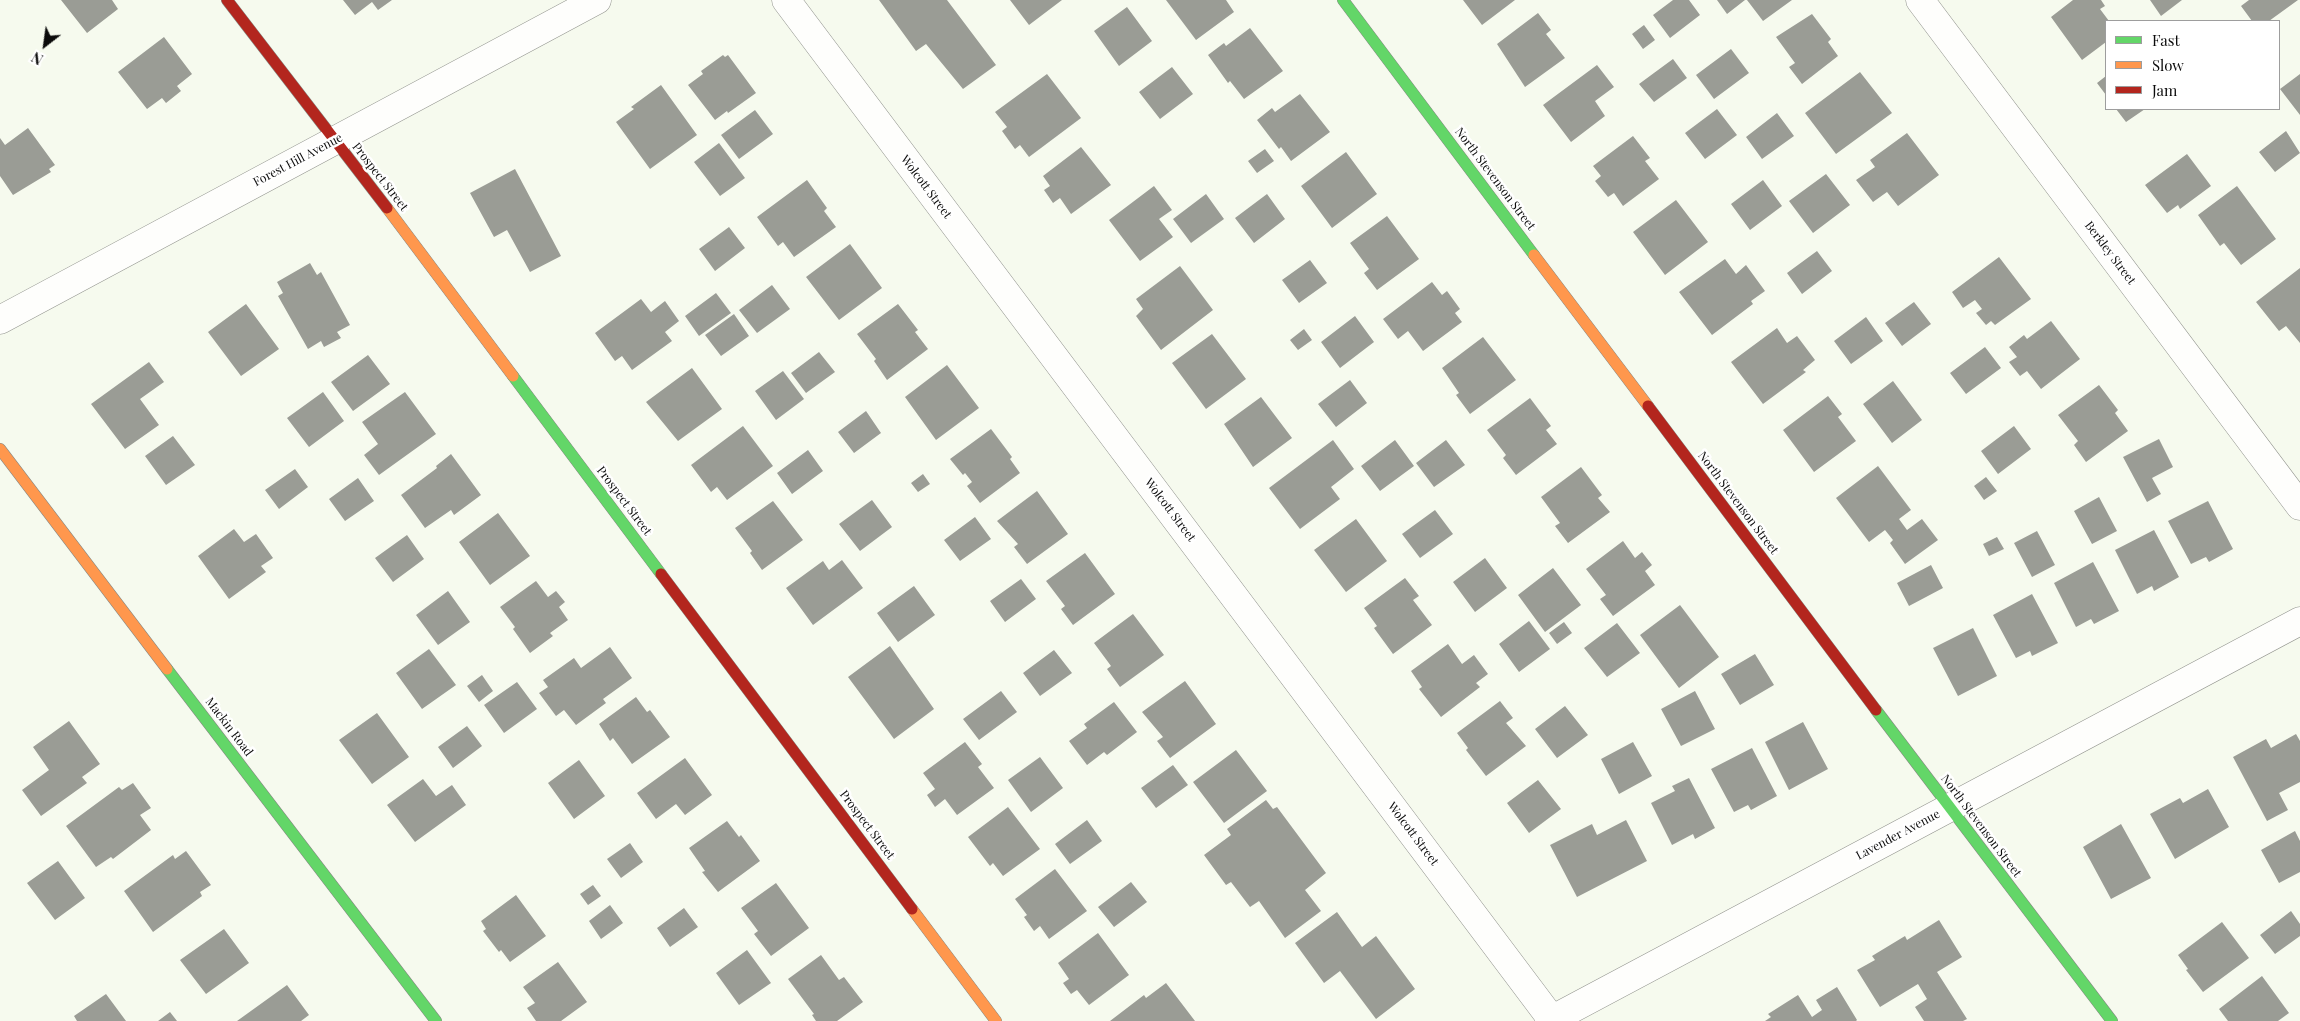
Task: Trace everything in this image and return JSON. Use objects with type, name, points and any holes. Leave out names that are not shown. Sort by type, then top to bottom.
[{"type":"street","name":"Prospect Street","points":[[227,0],[386,207],[996,1021]]},
{"type":"street","name":"Forest Hill Avenue","points":[[0,320],[597,0]]},
{"type":"street","name":"Wolcott Street","points":[[786,0],[1551,1020]]},
{"type":"street","name":"North Stevenson Street","points":[[1343,0],[2112,1021]]},
{"type":"street","name":"Berkley Street","points":[[1920,0],[2300,506]]},
{"type":"street","name":"Mackin Road","points":[[0,449],[436,1021]]},
{"type":"street","name":"Lavender Avenue","points":[[1551,1020],[2300,621]]},
{"type":"building","points":[[61,0],[112,0],[118,9],[87,33]]},
{"type":"building","points":[[343,0],[392,0],[378,10],[372,2],[355,15]]},
{"type":"building","points":[[879,0],[947,0],[996,65],[963,89],[926,44],[916,51]]},
{"type":"building","points":[[1010,0],[1062,0],[1029,25]]},
{"type":"building","points":[[1166,0],[1226,0],[1234,12],[1196,40]]},
{"type":"building","points":[[1463,0],[1515,0],[1482,25]]},
{"type":"building","points":[[1673,0],[1689,0],[1700,15],[1670,38],[1653,15]]},
{"type":"building","points":[[1717,0],[1745,0],[1727,14]]},
{"type":"building","points":[[1747,0],[1792,0],[1763,21]]},
{"type":"building","points":[[2073,0],[2101,0],[2105,6],[2100,9],[2108,20],[2105,20],[2105,43],[2082,60],[2051,17]]},
{"type":"building","points":[[2150,0],[2182,0],[2161,16]]},
{"type":"building","points":[[2249,0],[2298,0],[2270,20],[2251,20],[2241,6]]},
{"type":"building","points":[[1127,7],[1152,41],[1119,66],[1094,31]]},
{"type":"building","points":[[1538,13],[1551,30],[1546,34],[1565,58],[1525,87],[1497,44]]},
{"type":"building","points":[[1812,14],[1831,39],[1828,42],[1838,56],[1802,84],[1789,67],[1795,63],[1776,37]]},
{"type":"building","points":[[1644,25],[1655,40],[1643,49],[1632,34]]},
{"type":"building","points":[[1250,28],[1283,71],[1244,99],[1230,81],[1228,83],[1208,55],[1224,43],[1226,46]]},
{"type":"building","points":[[164,37],[192,74],[177,86],[181,91],[166,103],[162,98],[147,109],[118,72]]},
{"type":"building","points":[[1731,49],[1749,73],[1714,99],[1696,75]]},
{"type":"building","points":[[723,55],[725,57],[728,55],[756,93],[715,120],[688,85],[703,74],[701,71]]},
{"type":"building","points":[[1673,59],[1687,78],[1654,102],[1639,84]]},
{"type":"building","points":[[1597,65],[1614,87],[1595,101],[1605,116],[1571,142],[1543,105]]},
{"type":"building","points":[[1172,67],[1193,94],[1160,119],[1139,92]]},
{"type":"building","points":[[1860,72],[1892,113],[1836,154],[1805,113]]},
{"type":"building","points":[[1047,74],[1081,118],[1029,157],[1020,145],[1015,149],[1002,131],[1007,127],[995,112]]},
{"type":"building","points":[[2300,74],[2300,115],[2280,89]]},
{"type":"building","points":[[2105,77],[2105,94],[2097,83]]},
{"type":"building","points":[[661,85],[697,135],[650,169],[616,122],[634,109],[631,107]]},
{"type":"building","points":[[1300,94],[1330,132],[1291,161],[1281,147],[1279,149],[1257,120],[1272,108],[1275,112]]},
{"type":"building","points":[[1717,109],[1737,135],[1705,159],[1685,133]]},
{"type":"building","points":[[755,110],[773,134],[739,159],[721,135]]},
{"type":"building","points":[[2117,110],[2144,110],[2126,122]]},
{"type":"building","points":[[1777,113],[1794,136],[1762,159],[1746,137]]},
{"type":"building","points":[[28,128],[55,165],[49,169],[51,172],[13,195],[0,176],[0,138],[5,145]]},
{"type":"building","points":[[2286,131],[2300,153],[2275,172],[2259,152]]},
{"type":"building","points":[[1907,133],[1939,175],[1898,206],[1887,192],[1873,202],[1856,180],[1875,167],[1870,160]]},
{"type":"building","points":[[1633,136],[1650,158],[1645,161],[1659,179],[1623,206],[1614,193],[1608,197],[1595,181],[1601,176],[1593,166]]},
{"type":"building","points":[[719,143],[745,178],[720,196],[694,162]]},
{"type":"building","points":[[1081,147],[1111,185],[1071,214],[1060,198],[1053,203],[1044,190],[1050,186],[1043,176]]},
{"type":"building","points":[[1265,149],[1274,161],[1257,173],[1248,161]]},
{"type":"building","points":[[1346,152],[1377,194],[1332,228],[1301,186]]},
{"type":"building","points":[[2187,154],[2211,186],[2180,209],[2178,205],[2167,213],[2145,185]]},
{"type":"building","points":[[515,169],[561,256],[530,272],[507,230],[494,237],[470,193]]},
{"type":"building","points":[[1826,174],[1850,205],[1813,233],[1789,201]]},
{"type":"building","points":[[807,180],[827,208],[824,211],[836,227],[794,257],[783,242],[778,246],[757,217]]},
{"type":"building","points":[[1763,180],[1782,206],[1750,230],[1731,204]]},
{"type":"building","points":[[1154,186],[1172,210],[1159,219],[1173,237],[1140,261],[1109,220]]},
{"type":"building","points":[[2237,186],[2276,239],[2241,265],[2224,243],[2220,246],[2198,215]]},
{"type":"building","points":[[1206,194],[1224,219],[1191,243],[1173,219]]},
{"type":"building","points":[[1267,194],[1285,219],[1254,243],[1235,218]]},
{"type":"building","points":[[1676,200],[1708,242],[1665,275],[1633,232]]},
{"type":"building","points":[[1387,216],[1419,259],[1377,290],[1364,273],[1369,269],[1350,243]]},
{"type":"building","points":[[729,227],[745,248],[715,271],[699,249]]},
{"type":"building","points":[[850,244],[882,288],[839,320],[806,277]]},
{"type":"building","points":[[1817,251],[1832,271],[1802,294],[1787,273]]},
{"type":"building","points":[[1999,257],[2031,299],[1995,325],[1991,321],[1986,325],[1976,313],[1982,309],[1975,300],[1963,308],[1952,292]]},
{"type":"building","points":[[1725,259],[1736,274],[1746,265],[1765,291],[1751,301],[1753,304],[1712,335],[1679,292]]},
{"type":"building","points":[[1310,260],[1327,283],[1299,303],[1282,280]]},
{"type":"building","points":[[310,263],[317,275],[321,272],[350,325],[337,332],[341,338],[324,347],[321,341],[308,349],[278,296],[283,293],[277,282]]},
{"type":"building","points":[[1180,266],[1213,310],[1161,350],[1136,316],[1143,309],[1136,299]]},
{"type":"building","points":[[2300,268],[2300,343],[2286,326],[2279,331],[2256,302]]},
{"type":"building","points":[[1432,282],[1442,295],[1447,291],[1460,309],[1455,313],[1462,322],[1423,351],[1408,331],[1398,339],[1383,319]]},
{"type":"building","points":[[772,285],[790,309],[757,333],[739,310]]},
{"type":"building","points":[[716,293],[731,313],[699,336],[685,316]]},
{"type":"building","points":[[641,299],[651,312],[665,301],[679,321],[665,332],[672,341],[632,370],[622,356],[615,361],[595,333]]},
{"type":"building","points":[[1914,302],[1931,324],[1902,346],[1885,323]]},
{"type":"building","points":[[246,304],[279,349],[241,376],[208,332]]},
{"type":"building","points":[[898,304],[918,330],[915,332],[928,349],[887,380],[874,361],[876,359],[857,334]]},
{"type":"building","points":[[734,314],[749,336],[721,356],[705,335]]},
{"type":"building","points":[[1355,316],[1374,342],[1340,368],[1321,342]]},
{"type":"building","points":[[1866,317],[1883,341],[1851,364],[1834,341]]},
{"type":"building","points":[[2051,321],[2080,359],[2041,389],[2027,371],[2020,376],[2009,362],[2017,357],[2009,347],[2024,335],[2027,339]]},
{"type":"building","points":[[1777,328],[1787,343],[1797,336],[1815,360],[1803,370],[1806,372],[1763,404],[1731,362]]},
{"type":"building","points":[[1304,329],[1312,340],[1298,350],[1290,340]]},
{"type":"building","points":[[1212,334],[1246,379],[1206,409],[1172,363]]},
{"type":"building","points":[[1483,337],[1516,380],[1470,414],[1456,395],[1459,393],[1442,368]]},
{"type":"building","points":[[1985,347],[2001,368],[1966,394],[1950,373]]},
{"type":"building","points":[[819,352],[835,372],[806,393],[791,373]]},
{"type":"building","points":[[368,355],[390,384],[353,411],[331,382]]},
{"type":"building","points":[[149,362],[164,382],[140,399],[159,425],[125,449],[91,404]]},
{"type":"building","points":[[947,365],[979,408],[936,440],[905,397]]},
{"type":"building","points":[[692,368],[722,409],[678,441],[646,402]]},
{"type":"building","points":[[783,371],[804,399],[776,420],[755,391]]},
{"type":"building","points":[[1350,380],[1367,403],[1336,427],[1318,404]]},
{"type":"building","points":[[1893,381],[1922,420],[1892,443],[1863,404]]},
{"type":"building","points":[[2099,385],[2118,410],[2115,413],[2128,431],[2086,462],[2074,445],[2078,441],[2058,415]]},
{"type":"building","points":[[323,392],[344,421],[309,447],[287,418]]},
{"type":"building","points":[[405,392],[436,434],[379,475],[364,455],[378,444],[362,422]]},
{"type":"building","points":[[1828,396],[1842,414],[1838,417],[1856,441],[1814,472],[1783,430]]},
{"type":"building","points":[[1261,397],[1292,438],[1253,467],[1224,424]]},
{"type":"building","points":[[1530,398],[1551,426],[1546,430],[1557,444],[1516,475],[1503,458],[1506,455],[1487,430]]},
{"type":"building","points":[[866,411],[881,433],[854,453],[838,432]]},
{"type":"building","points":[[743,426],[773,466],[727,500],[717,487],[711,492],[691,465]]},
{"type":"building","points":[[2014,426],[2031,449],[1998,474],[1981,451]]},
{"type":"building","points":[[991,429],[1012,457],[1010,459],[1020,473],[980,503],[967,486],[972,482],[965,473],[963,475],[950,459]]},
{"type":"building","points":[[173,436],[195,465],[166,485],[145,456]]},
{"type":"building","points":[[2159,439],[2173,467],[2152,478],[2161,494],[2147,502],[2123,457]]},
{"type":"building","points":[[1333,440],[1354,469],[1331,487],[1340,499],[1300,529],[1269,488]]},
{"type":"building","points":[[1395,440],[1414,466],[1380,491],[1361,466]]},
{"type":"building","points":[[1446,440],[1465,465],[1434,487],[1416,463]]},
{"type":"building","points":[[808,450],[823,471],[792,494],[777,473]]},
{"type":"building","points":[[451,454],[481,495],[454,515],[451,510],[425,528],[401,495],[437,468],[436,466]]},
{"type":"building","points":[[1878,466],[1911,510],[1899,519],[1907,530],[1922,519],[1938,540],[1905,564],[1890,543],[1893,540],[1885,530],[1869,542],[1836,498]]},
{"type":"building","points":[[1581,467],[1602,495],[1598,498],[1610,512],[1568,543],[1555,526],[1560,523],[1541,497]]},
{"type":"building","points":[[295,469],[308,487],[279,509],[265,490]]},
{"type":"building","points":[[923,474],[930,484],[918,492],[911,483]]},
{"type":"building","points":[[1986,477],[1997,491],[1984,500],[1974,486]]},
{"type":"building","points":[[358,478],[374,501],[345,521],[329,499]]},
{"type":"building","points":[[1037,491],[1068,534],[1027,564],[1014,547],[1018,544],[997,521]]},
{"type":"building","points":[[2099,497],[2117,531],[2092,544],[2074,511]]},
{"type":"building","points":[[872,500],[892,527],[860,551],[839,524]]},
{"type":"building","points":[[773,501],[803,540],[762,570],[750,553],[752,551],[735,528]]},
{"type":"building","points":[[2208,501],[2233,549],[2209,562],[2206,557],[2191,564],[2168,521]]},
{"type":"building","points":[[1435,510],[1453,534],[1420,558],[1402,534]]},
{"type":"building","points":[[498,513],[530,556],[490,585],[459,542]]},
{"type":"building","points":[[975,517],[991,539],[960,561],[944,540]]},
{"type":"building","points":[[1356,519],[1387,561],[1346,592],[1314,550]]},
{"type":"building","points":[[234,529],[244,542],[256,534],[273,558],[261,566],[266,572],[229,599],[198,556]]},
{"type":"building","points":[[2154,530],[2179,577],[2154,591],[2152,586],[2137,594],[2115,550]]},
{"type":"building","points":[[2037,531],[2055,565],[2032,577],[2014,543]]},
{"type":"building","points":[[407,535],[424,559],[393,582],[375,558]]},
{"type":"building","points":[[1997,537],[2004,549],[1989,556],[1983,544]]},
{"type":"building","points":[[1623,541],[1635,558],[1642,552],[1652,565],[1645,571],[1655,585],[1613,616],[1600,599],[1606,595],[1586,569]]},
{"type":"building","points":[[1085,553],[1115,594],[1073,625],[1061,609],[1065,606],[1046,581]]},
{"type":"building","points":[[1485,558],[1507,588],[1475,612],[1453,582]]},
{"type":"building","points":[[842,560],[863,588],[813,625],[786,588],[823,561],[829,570]]},
{"type":"building","points":[[2093,562],[2119,611],[2094,624],[2091,619],[2076,627],[2054,583]]},
{"type":"building","points":[[1931,565],[1943,588],[1909,606],[1897,583]]},
{"type":"building","points":[[1553,568],[1581,605],[1545,632],[1518,595]]},
{"type":"building","points":[[1405,578],[1419,596],[1413,600],[1432,625],[1393,654],[1374,628],[1377,626],[1364,608]]},
{"type":"building","points":[[1021,579],[1036,599],[1005,622],[990,601]]},
{"type":"building","points":[[536,581],[548,597],[556,591],[565,602],[559,607],[568,620],[550,633],[553,636],[530,653],[513,629],[515,627],[500,607]]},
{"type":"building","points":[[914,586],[935,615],[898,642],[877,613]]},
{"type":"building","points":[[448,591],[470,622],[438,645],[416,615]]},
{"type":"building","points":[[2032,594],[2058,643],[2032,656],[2030,651],[2016,658],[1993,615]]},
{"type":"building","points":[[1680,605],[1719,657],[1679,688],[1640,635]]},
{"type":"building","points":[[1133,614],[1164,655],[1120,687],[1107,669],[1111,666],[1094,643]]},
{"type":"building","points":[[1529,621],[1550,649],[1519,672],[1499,644]]},
{"type":"building","points":[[1564,622],[1572,633],[1557,644],[1549,633]]},
{"type":"building","points":[[1617,623],[1640,653],[1607,677],[1584,648]]},
{"type":"building","points":[[1973,628],[1997,676],[1958,696],[1933,648]]},
{"type":"building","points":[[1448,644],[1462,664],[1474,655],[1488,674],[1476,683],[1480,687],[1441,717],[1419,689],[1422,687],[1411,671]]},
{"type":"building","points":[[890,646],[934,709],[894,739],[848,677]]},
{"type":"building","points":[[610,647],[632,678],[603,699],[606,703],[576,725],[564,710],[556,716],[539,693],[548,687],[543,680],[574,658],[581,668]]},
{"type":"building","points":[[429,649],[456,685],[422,709],[396,673]]},
{"type":"building","points":[[1054,650],[1072,673],[1040,696],[1023,673]]},
{"type":"building","points":[[1755,654],[1774,685],[1740,705],[1721,674]]},
{"type":"building","points":[[482,675],[493,691],[479,702],[467,686]]},
{"type":"building","points":[[1185,681],[1216,724],[1170,758],[1157,741],[1163,737],[1142,712]]},
{"type":"building","points":[[517,682],[537,709],[504,733],[484,705]]},
{"type":"building","points":[[1001,691],[1017,712],[979,740],[963,719]]},
{"type":"building","points":[[1695,691],[1715,729],[1681,746],[1661,709]]},
{"type":"building","points":[[636,697],[647,712],[650,710],[670,737],[632,764],[613,738],[610,741],[599,724]]},
{"type":"building","points":[[1500,701],[1513,718],[1506,723],[1526,746],[1486,776],[1466,750],[1468,748],[1457,733]]},
{"type":"building","points":[[1114,702],[1137,732],[1107,755],[1104,752],[1087,765],[1069,741],[1087,728],[1084,724]]},
{"type":"building","points":[[1565,706],[1588,735],[1557,758],[1535,729]]},
{"type":"building","points":[[377,713],[409,757],[372,784],[339,740]]},
{"type":"building","points":[[69,721],[100,764],[82,777],[87,783],[41,816],[22,790],[49,770],[33,747]]},
{"type":"building","points":[[1803,722],[1828,769],[1789,790],[1765,742]]},
{"type":"building","points":[[467,726],[482,746],[453,768],[438,747]]},
{"type":"building","points":[[2296,734],[2300,741],[2300,782],[2279,793],[2288,810],[2267,821],[2233,757],[2266,739],[2271,748]]},
{"type":"building","points":[[965,742],[982,764],[978,767],[994,788],[957,815],[945,799],[935,807],[927,795],[935,789],[923,773]]},
{"type":"building","points":[[1633,742],[1652,776],[1619,794],[1601,759]]},
{"type":"building","points":[[1752,748],[1777,796],[1751,810],[1748,805],[1734,812],[1711,769]]},
{"type":"building","points":[[1236,750],[1267,791],[1224,823],[1193,782]]},
{"type":"building","points":[[1040,757],[1063,788],[1031,812],[1008,780]]},
{"type":"building","points":[[685,758],[712,795],[685,815],[676,804],[656,819],[637,793]]},
{"type":"building","points":[[579,760],[605,796],[574,819],[548,783]]},
{"type":"building","points":[[1173,765],[1188,785],[1156,808],[1141,788]]},
{"type":"building","points":[[1689,778],[1715,828],[1695,839],[1693,834],[1672,845],[1651,803],[1675,791],[1672,786]]},
{"type":"building","points":[[423,779],[436,796],[452,785],[466,805],[415,842],[387,805]]},
{"type":"building","points":[[1538,780],[1561,809],[1529,833],[1507,803]]},
{"type":"building","points":[[133,783],[151,808],[140,815],[151,830],[113,859],[111,857],[96,867],[66,826],[119,787],[122,790]]},
{"type":"building","points":[[2208,789],[2229,827],[2175,859],[2150,814],[2180,798],[2183,803]]},
{"type":"building","points":[[1266,800],[1273,809],[1277,807],[1326,873],[1305,890],[1321,911],[1285,938],[1259,901],[1250,907],[1231,882],[1226,885],[1204,855],[1231,835],[1227,829]]},
{"type":"building","points":[[1008,807],[1040,849],[1003,876],[993,863],[990,866],[968,837]]},
{"type":"building","points":[[1087,820],[1102,841],[1070,864],[1055,844]]},
{"type":"building","points":[[1626,820],[1647,861],[1577,897],[1550,845],[1592,824],[1597,835]]},
{"type":"building","points":[[727,821],[739,837],[741,835],[760,861],[718,892],[702,872],[705,871],[689,848]]},
{"type":"building","points":[[2121,824],[2151,878],[2111,899],[2083,847]]},
{"type":"building","points":[[2295,831],[2300,841],[2300,872],[2279,883],[2261,850]]},
{"type":"building","points":[[630,843],[643,862],[621,878],[607,859]]},
{"type":"building","points":[[186,851],[211,885],[200,892],[202,896],[153,932],[124,891],[173,855],[175,859]]},
{"type":"building","points":[[58,861],[85,898],[55,920],[27,883]]},
{"type":"building","points":[[1055,869],[1087,911],[1049,939],[1040,926],[1034,931],[1024,917],[1027,915],[1015,899]]},
{"type":"building","points":[[1131,882],[1147,902],[1114,927],[1098,907]]},
{"type":"building","points":[[776,883],[809,928],[771,956],[754,934],[758,931],[741,908]]},
{"type":"building","points":[[593,885],[601,896],[588,905],[580,894]]},
{"type":"building","points":[[516,895],[546,936],[510,962],[501,950],[499,952],[483,931],[486,929],[481,921]]},
{"type":"building","points":[[610,905],[623,923],[601,939],[589,921]]},
{"type":"building","points":[[684,908],[698,927],[670,947],[657,928]]},
{"type":"building","points":[[2291,911],[2300,924],[2300,936],[2275,954],[2260,935]]},
{"type":"building","points":[[1337,912],[1362,947],[1376,936],[1415,989],[1376,1019],[1340,971],[1324,983],[1295,943]]},
{"type":"building","points":[[1939,920],[1962,957],[1937,972],[1967,1019],[1963,1021],[1924,1021],[1915,1007],[1927,999],[1918,984],[1880,1007],[1857,970],[1875,960],[1872,956],[1905,936],[1907,940]]},
{"type":"building","points":[[2222,922],[2249,958],[2203,992],[2186,970],[2188,969],[2178,955]]},
{"type":"building","points":[[224,929],[249,963],[206,994],[180,960]]},
{"type":"building","points":[[1098,933],[1129,975],[1089,1005],[1077,990],[1071,994],[1063,983],[1069,979],[1058,963]]},
{"type":"building","points":[[747,950],[771,983],[739,1005],[716,973]]},
{"type":"building","points":[[821,955],[839,980],[844,977],[863,1002],[837,1021],[816,1021],[812,1015],[814,1014],[788,979]]},
{"type":"building","points":[[558,962],[587,1002],[561,1021],[536,1021],[527,1008],[535,1003],[523,987]]},
{"type":"building","points":[[2262,976],[2289,1013],[2278,1021],[2228,1021],[2219,1009]]},
{"type":"building","points":[[1166,983],[1195,1021],[1110,1021],[1144,995],[1146,998]]},
{"type":"building","points":[[287,985],[309,1015],[301,1021],[237,1021]]},
{"type":"building","points":[[1837,987],[1856,1021],[1765,1021],[1771,1017],[1768,1014],[1798,995],[1812,1017],[1822,1010],[1816,1000]]},
{"type":"building","points":[[106,994],[126,1021],[77,1021],[74,1016]]},
{"type":"building","points":[[170,1012],[177,1021],[158,1021]]},
{"type":"traffic: fast","points":[[1343,0],[1534,255]]},
{"type":"traffic: fast","points":[[513,376],[661,574]]},
{"type":"traffic: fast","points":[[167,669],[436,1021]]},
{"type":"traffic: fast","points":[[1876,710],[2112,1021]]},
{"type":"traffic: slow","points":[[387,208],[513,376]]},
{"type":"traffic: slow","points":[[1534,255],[1648,406]]},
{"type":"traffic: slow","points":[[0,449],[167,669]]},
{"type":"traffic: slow","points":[[912,909],[996,1021]]},
{"type":"traffic: jam","points":[[227,0],[387,208]]},
{"type":"traffic: jam","points":[[1648,406],[1876,710]]},
{"type":"traffic: jam","points":[[661,574],[912,909]]}]
